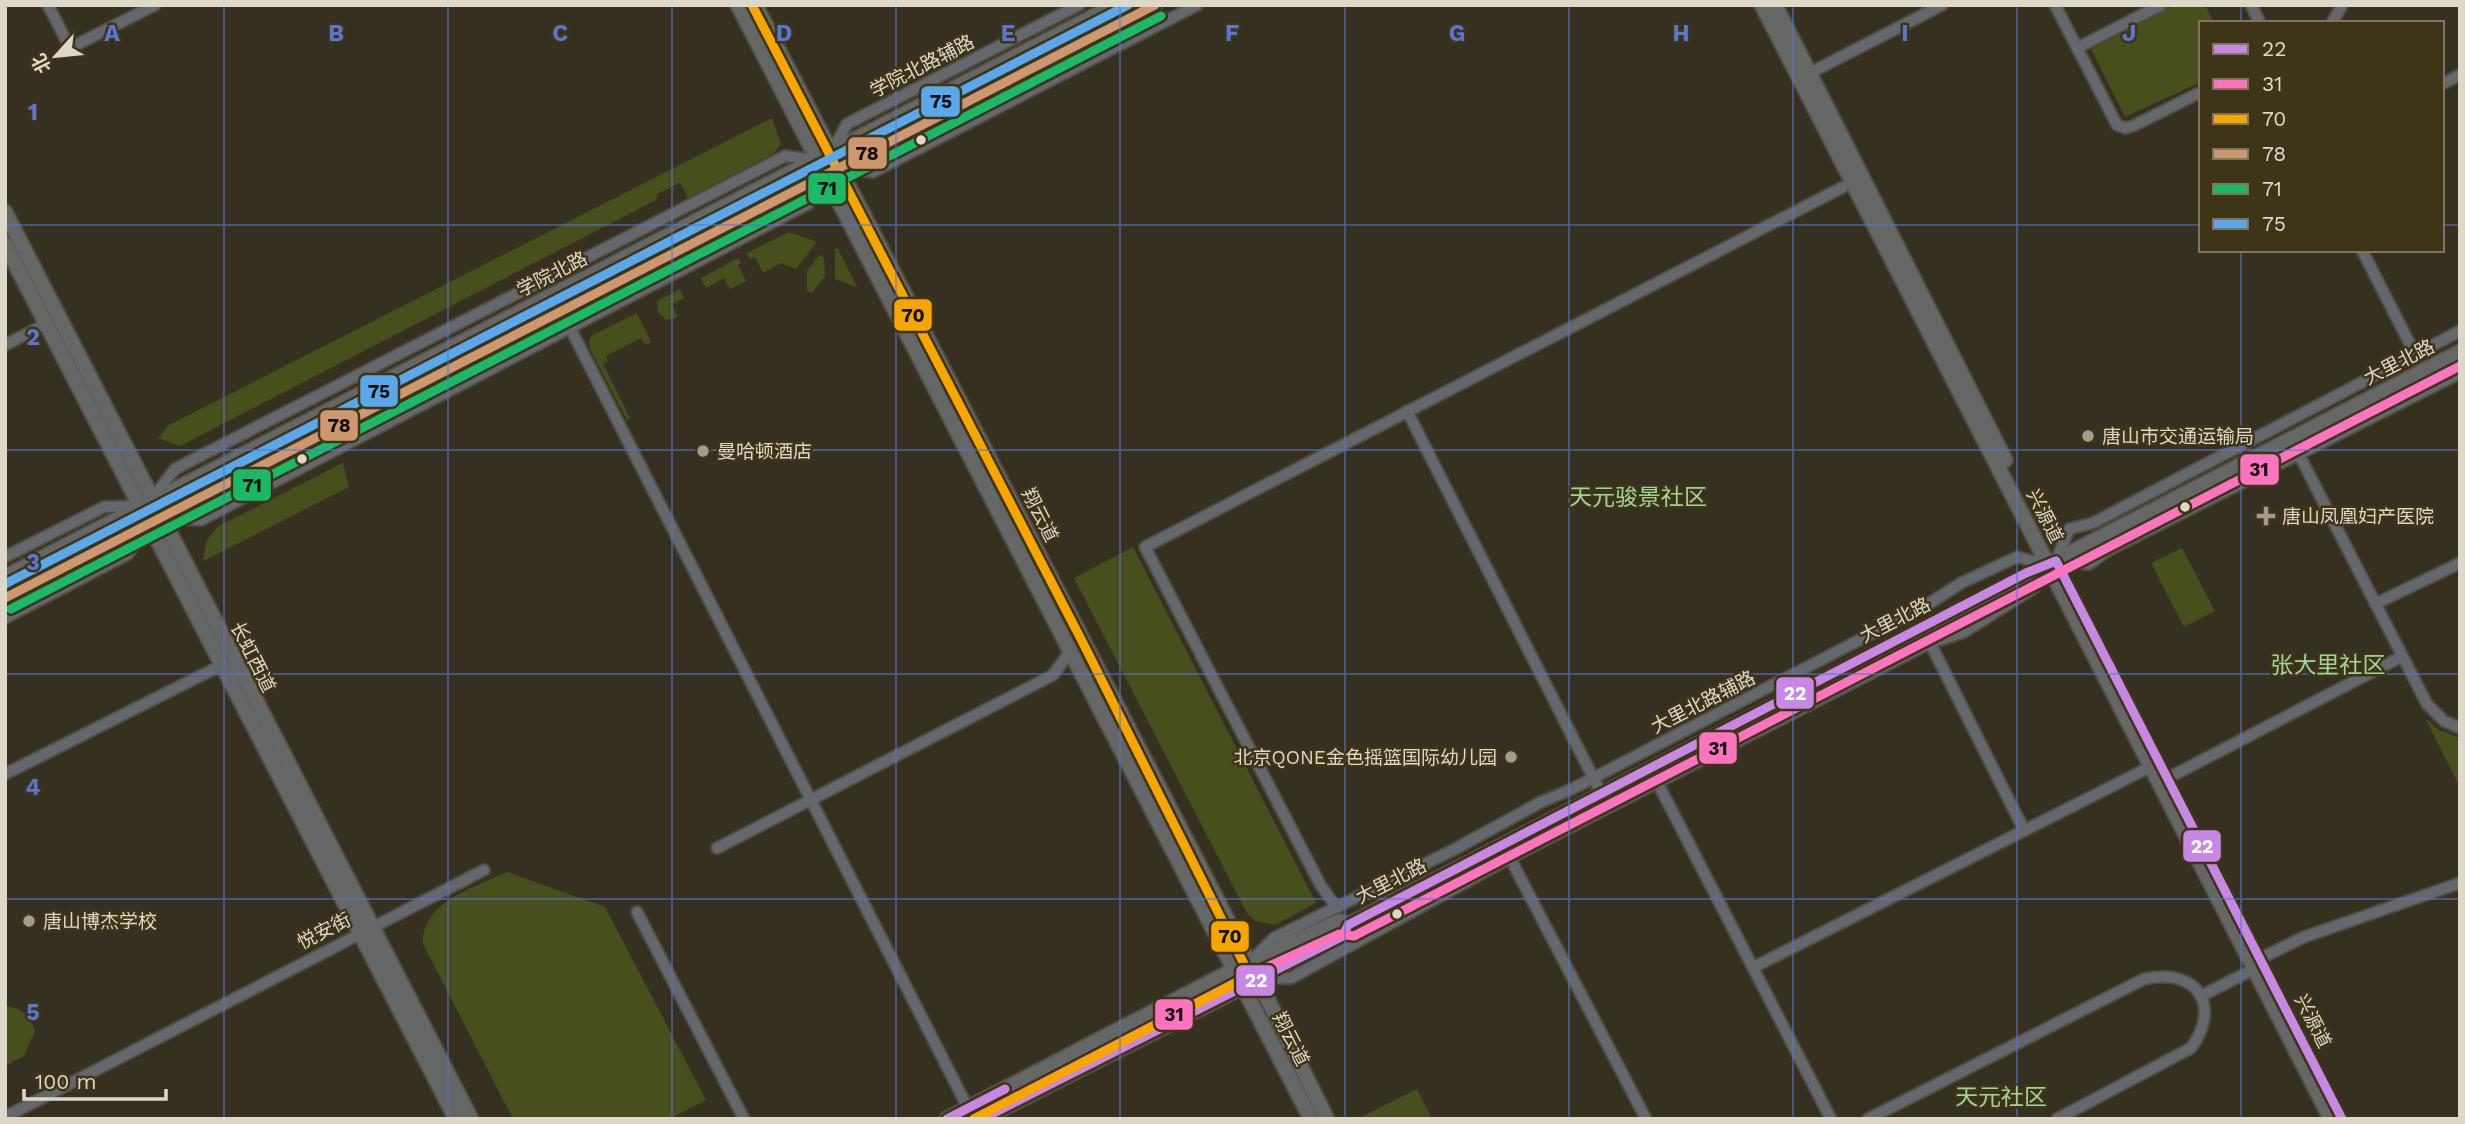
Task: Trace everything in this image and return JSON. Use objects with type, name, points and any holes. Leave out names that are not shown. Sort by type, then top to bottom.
[{"type":"main road","name":"翔云道","points":[[738,5],[1250,962],[1327,1119]]},
{"type":"main road","points":[[755,5],[831,153]]},
{"type":"main road","name":"学院北路","points":[[5,598],[562,312],[827,168],[831,153],[1116,5]]},
{"type":"main road","name":"学院北路","points":[[6,574],[489,328],[827,168],[1155,5]]},
{"type":"main road","name":"兴源道","points":[[1762,5],[1805,76]]},
{"type":"main road","name":"兴源道","points":[[1775,5],[1805,76],[2052,563],[2166,779],[2331,1119]]},
{"type":"main road","name":"翔云道","points":[[827,168],[1311,1119]]},
{"type":"main road","name":"长虹西道","points":[[5,212],[146,503],[220,666],[471,1119]]},
{"type":"main road","name":"长虹西道","points":[[5,244],[46,324],[146,503]]},
{"type":"main road","points":[[489,328],[498,345]]},
{"type":"main road","name":"大里北路","points":[[982,1119],[1343,936],[1348,925],[1601,793],[2460,352]]},
{"type":"main road","name":"长虹西道","points":[[154,521],[365,932],[456,1119]]},
{"type":"main road","name":"兴源道","points":[[2052,563],[2150,767],[2342,1119]]},
{"type":"main road","name":"大里北路","points":[[947,1119],[1250,962],[1339,921],[1348,925]]},
{"type":"street","points":[[48,5],[70,48],[155,5]]},
{"type":"street","name":"学院北路辅路","points":[[831,153],[847,124],[1079,5]]},
{"type":"street","points":[[5,557],[104,506],[146,503],[175,469],[785,156],[827,168],[873,172],[1197,5]]},
{"type":"street","points":[[1805,76],[1942,5]]},
{"type":"street","points":[[2055,5],[2112,119],[2125,128],[2199,93]]},
{"type":"street","points":[[2077,48],[2161,5]]},
{"type":"street","points":[[2251,5],[2259,21]]},
{"type":"street","points":[[2333,21],[2342,5]]},
{"type":"street","points":[[2444,83],[2460,75]]},
{"type":"street","points":[[934,80],[941,94]]},
{"type":"street","points":[[5,618],[128,554],[154,521],[201,520],[808,204],[827,168]]},
{"type":"street","points":[[1337,908],[1321,886],[1145,547],[1843,187]]},
{"type":"street","points":[[2363,252],[2415,354]]},
{"type":"street","points":[[480,312],[489,328]]},
{"type":"street","points":[[562,312],[968,1108]]},
{"type":"street","points":[[5,345],[46,324]]},
{"type":"street","points":[[1256,979],[1291,978],[1510,858],[1930,643],[1964,632],[2034,588],[2052,563],[2069,529],[2093,523],[2460,331]]},
{"type":"street","points":[[498,345],[506,363]]},
{"type":"street","name":"大里北路辅路","points":[[1250,962],[1274,938],[1541,802],[1594,778],[1927,605],[1984,572],[2017,557],[2052,563],[2089,564],[2107,551],[2460,373]]},
{"type":"street","points":[[1408,411],[1601,793]]},
{"type":"street","points":[[331,431],[333,453]]},
{"type":"street","points":[[2291,439],[2427,704],[2444,721],[2460,728]]},
{"type":"street","points":[[2375,604],[2460,563]]},
{"type":"street","points":[[1922,628],[2024,830]]},
{"type":"street","points":[[717,848],[1053,675],[1072,649]]},
{"type":"street","points":[[2166,779],[2401,657]]},
{"type":"street","points":[[5,774],[220,666]]},
{"type":"street","points":[[1754,967],[2150,767]]},
{"type":"street","points":[[1650,768],[1831,1119]]},
{"type":"street","points":[[1503,844],[1646,1119]]},
{"type":"street","points":[[365,932],[484,870]]},
{"type":"street","points":[[2201,996],[2304,937],[2460,883]]},
{"type":"street","points":[[637,912],[744,1119]]},
{"type":"street","name":"悦安街","points":[[5,1117],[365,932]]},
{"type":"street","name":"悦安街","points":[[12,1119],[365,932]]},
{"type":"street","points":[[1868,1119],[2144,979],[2170,975],[2183,978],[2201,996],[2206,1018],[2203,1029],[2191,1048],[2057,1119]]},
{"type":"green space","points":[[2174,5],[2205,5],[2213,21],[2199,21],[2199,83],[2125,117],[2091,49]]},
{"type":"green space","points":[[772,118],[781,144],[773,154],[688,198],[680,183],[657,194],[656,200],[180,446],[158,438],[169,425]]},
{"type":"green space","points":[[789,232],[817,242],[796,269],[781,263],[763,273],[755,257],[750,259],[747,253]]},
{"type":"green space","points":[[835,248],[838,249],[857,287],[835,279]]},
{"type":"green space","points":[[819,255],[824,257],[825,276],[812,293],[807,291],[807,271]]},
{"type":"green space","points":[[738,258],[741,263],[738,265],[746,281],[730,289],[724,278],[706,288],[701,278]]},
{"type":"green space","points":[[680,289],[684,298],[672,305],[678,317],[666,320],[658,312],[657,301]]},
{"type":"green space","points":[[637,313],[651,342],[645,345],[641,338],[606,356],[608,361],[603,364],[630,418],[627,420],[589,347],[591,336]]},
{"type":"green space","points":[[343,463],[349,487],[203,561],[206,542],[217,527]]},
{"type":"green space","points":[[1133,547],[1316,903],[1275,925],[1255,921],[1247,913],[1074,578]]},
{"type":"green space","points":[[2182,548],[2215,611],[2184,627],[2151,563]]},
{"type":"green space","points":[[2425,718],[2439,730],[2460,738],[2460,787]]},
{"type":"green space","points":[[507,872],[605,907],[706,1100],[669,1119],[513,1119],[423,944],[425,929],[440,907],[466,890]]},
{"type":"green space","points":[[5,1006],[16,1008],[24,1014],[35,1031],[24,1056],[5,1066]]},
{"type":"green space","points":[[1417,1089],[1432,1119],[1357,1119]]},
{"type":"transit line","name":"70","points":[[752,5],[1083,643],[1246,968],[1240,981],[974,1119]]},
{"type":"transit line","name":"75","points":[[5,584],[1128,5]]},
{"type":"transit line","name":"78","points":[[5,598],[1155,5]]},
{"type":"transit line","name":"71","points":[[11,609],[1161,16]]},
{"type":"transit line","name":"31","points":[[974,1119],[1254,973],[1339,934],[1354,936],[2460,366]]},
{"type":"transit line","name":"22","points":[[982,1119],[1343,936],[1348,925],[2026,573],[2056,561],[2342,1119]]},
{"type":"transit line","name":"22","points":[[947,1119],[1005,1089]]},
{"type":"place","name":"唐山市交通运输局","points":[[2088,436]]},
{"type":"place","name":"曼哈顿酒店","points":[[703,451]]},
{"type":"place","name":"唐山凤凰妇产医院","points":[[2266,516]]},
{"type":"place","name":"北京QONE金色摇篮国际幼儿园","points":[[1511,757]]},
{"type":"place","name":"唐山博杰学校","points":[[29,921]]},
{"type":"district","name":"天元骏景社区","points":[[1638,497]]},
{"type":"district","name":"张大里社区","points":[[2328,665]]},
{"type":"district","name":"天元社区","points":[[2001,1097]]}]
